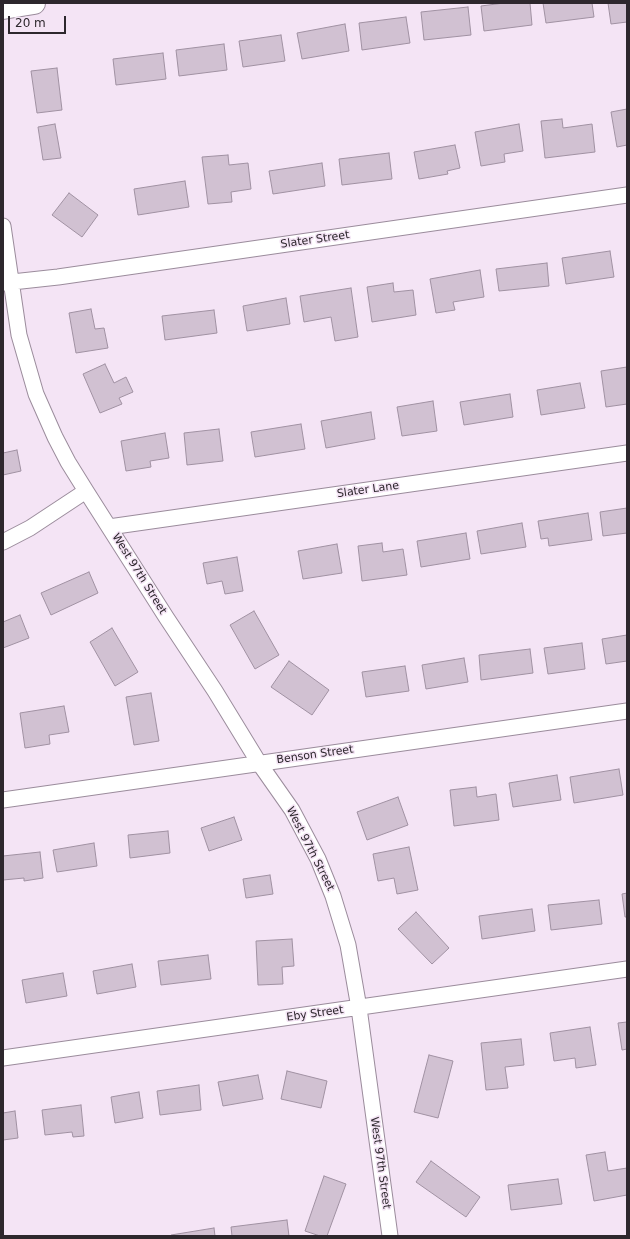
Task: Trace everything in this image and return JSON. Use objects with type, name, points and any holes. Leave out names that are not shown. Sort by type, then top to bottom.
[{"type":"main road","points":[[3,8],[34,3]]},
{"type":"street","name":"Slater Street","points":[[7,283],[66,276],[627,195]]},
{"type":"street","name":"West 97th Street","points":[[3,226],[7,283],[19,335],[36,394],[58,443],[86,491],[215,691],[259,763],[292,810],[318,859],[334,896],[348,945],[359,1008],[390,1236]]},
{"type":"street","name":"Slater Lane","points":[[110,527],[627,452]]},
{"type":"street","points":[[3,542],[30,528],[86,491]]},
{"type":"street","name":"Benson Street","points":[[3,800],[627,710]]},
{"type":"street","name":"Eby Street","points":[[3,1058],[627,969]]},
{"type":"building","points":[[504,3],[530,3],[532,25],[484,31],[481,6]]},
{"type":"building","points":[[543,3],[592,3],[594,17],[546,23]]},
{"type":"building","points":[[608,3],[627,3],[627,22],[611,24]]},
{"type":"building","points":[[468,7],[471,35],[424,40],[421,12]]},
{"type":"building","points":[[406,17],[410,43],[362,50],[359,23]]},
{"type":"building","points":[[345,24],[349,51],[302,59],[297,33]]},
{"type":"building","points":[[281,35],[285,61],[243,67],[239,41]]},
{"type":"building","points":[[224,44],[227,70],[179,76],[176,50]]},
{"type":"building","points":[[163,53],[166,79],[116,85],[113,59]]},
{"type":"building","points":[[57,68],[62,110],[37,113],[31,71]]},
{"type":"building","points":[[627,109],[627,145],[617,147],[611,112]]},
{"type":"building","points":[[562,119],[563,128],[592,124],[595,152],[545,158],[541,121]]},
{"type":"building","points":[[55,124],[61,158],[43,160],[38,127]]},
{"type":"building","points":[[519,124],[523,151],[504,154],[505,162],[481,166],[475,132]]},
{"type":"building","points":[[455,145],[460,168],[447,171],[448,174],[419,179],[414,152]]},
{"type":"building","points":[[389,153],[392,179],[342,185],[339,159]]},
{"type":"building","points":[[228,155],[229,165],[248,163],[251,189],[231,192],[232,202],[208,204],[202,157]]},
{"type":"building","points":[[322,163],[325,186],[273,194],[269,171]]},
{"type":"building","points":[[185,181],[189,207],[138,215],[134,189]]},
{"type":"building","points":[[69,193],[98,215],[82,237],[52,215]]},
{"type":"building","points":[[610,251],[614,277],[566,284],[562,258]]},
{"type":"building","points":[[547,263],[549,286],[499,291],[496,269]]},
{"type":"building","points":[[480,270],[484,297],[453,302],[455,310],[436,313],[430,279]]},
{"type":"building","points":[[393,283],[394,292],[413,290],[416,315],[372,322],[367,287]]},
{"type":"building","points":[[351,288],[358,337],[335,341],[331,317],[304,322],[300,296]]},
{"type":"building","points":[[286,298],[290,324],[247,331],[243,306]]},
{"type":"building","points":[[91,309],[95,329],[104,328],[108,348],[76,353],[69,313]]},
{"type":"building","points":[[214,310],[217,333],[165,340],[162,316]]},
{"type":"building","points":[[105,364],[114,383],[126,377],[133,392],[119,398],[122,404],[100,413],[83,374]]},
{"type":"building","points":[[627,367],[627,404],[606,407],[601,371]]},
{"type":"building","points":[[580,383],[585,408],[541,415],[537,390]]},
{"type":"building","points":[[510,394],[513,417],[464,425],[460,402]]},
{"type":"building","points":[[433,401],[437,431],[402,436],[397,407]]},
{"type":"building","points":[[371,412],[375,439],[326,448],[321,421]]},
{"type":"building","points":[[301,424],[305,449],[255,457],[251,432]]},
{"type":"building","points":[[219,429],[223,461],[187,465],[184,433]]},
{"type":"building","points":[[165,433],[169,458],[150,461],[151,467],[126,471],[121,441]]},
{"type":"building","points":[[17,450],[21,471],[3,475],[3,453]]},
{"type":"building","points":[[627,508],[627,533],[603,536],[600,512]]},
{"type":"building","points":[[588,513],[592,540],[549,546],[548,538],[541,539],[538,521]]},
{"type":"building","points":[[522,523],[526,547],[481,554],[477,531]]},
{"type":"building","points":[[466,533],[470,559],[421,567],[417,541]]},
{"type":"building","points":[[382,543],[383,552],[403,549],[407,575],[362,581],[358,546]]},
{"type":"building","points":[[337,544],[342,573],[303,579],[298,551]]},
{"type":"building","points":[[237,557],[243,591],[225,594],[222,581],[207,584],[203,563]]},
{"type":"building","points":[[89,572],[98,593],[51,615],[41,593]]},
{"type":"building","points":[[254,611],[279,655],[255,669],[230,625]]},
{"type":"building","points":[[20,615],[29,638],[3,648],[3,622]]},
{"type":"building","points":[[112,628],[138,672],[115,686],[90,642]]},
{"type":"building","points":[[627,635],[627,661],[606,664],[602,639]]},
{"type":"building","points":[[582,643],[585,669],[548,674],[544,648]]},
{"type":"building","points":[[530,649],[533,673],[481,680],[479,655]]},
{"type":"building","points":[[464,658],[468,682],[426,689],[422,665]]},
{"type":"building","points":[[289,661],[329,690],[312,715],[271,687]]},
{"type":"building","points":[[405,666],[409,691],[366,697],[362,672]]},
{"type":"building","points":[[151,693],[159,741],[134,745],[126,697]]},
{"type":"building","points":[[64,706],[69,732],[49,735],[50,744],[25,748],[20,713]]},
{"type":"building","points":[[619,769],[623,795],[574,803],[570,777]]},
{"type":"building","points":[[557,775],[561,800],[513,807],[509,783]]},
{"type":"building","points":[[476,787],[477,797],[496,794],[499,820],[454,826],[450,790]]},
{"type":"building","points":[[398,797],[408,825],[367,840],[357,812]]},
{"type":"building","points":[[234,817],[242,840],[209,851],[201,828]]},
{"type":"building","points":[[168,831],[170,853],[130,858],[128,835]]},
{"type":"building","points":[[94,843],[97,866],[57,872],[53,850]]},
{"type":"building","points":[[409,847],[418,890],[397,894],[394,878],[378,881],[373,854]]},
{"type":"building","points":[[40,852],[43,878],[24,881],[24,878],[3,880],[3,856]]},
{"type":"building","points":[[270,875],[273,894],[246,898],[243,879]]},
{"type":"building","points":[[627,893],[627,917],[625,917],[622,894]]},
{"type":"building","points":[[599,900],[602,924],[551,930],[548,905]]},
{"type":"building","points":[[532,909],[535,931],[482,939],[479,916]]},
{"type":"building","points":[[416,912],[449,948],[432,964],[398,929]]},
{"type":"building","points":[[292,939],[294,966],[282,967],[283,984],[258,985],[256,941]]},
{"type":"building","points":[[208,955],[211,979],[161,985],[158,961]]},
{"type":"building","points":[[132,964],[136,987],[97,994],[93,971]]},
{"type":"building","points":[[63,973],[67,996],[26,1003],[22,980]]},
{"type":"building","points":[[627,1022],[627,1049],[622,1050],[618,1023]]},
{"type":"building","points":[[590,1027],[596,1065],[576,1068],[575,1058],[554,1061],[550,1033]]},
{"type":"building","points":[[521,1039],[524,1065],[505,1067],[508,1088],[486,1090],[481,1043]]},
{"type":"building","points":[[429,1055],[453,1061],[438,1118],[414,1112]]},
{"type":"building","points":[[287,1071],[327,1081],[321,1108],[281,1099]]},
{"type":"building","points":[[258,1075],[263,1099],[223,1106],[218,1082]]},
{"type":"building","points":[[199,1085],[201,1110],[160,1115],[157,1091]]},
{"type":"building","points":[[139,1092],[143,1118],[115,1123],[111,1097]]},
{"type":"building","points":[[81,1105],[84,1136],[73,1137],[72,1132],[45,1135],[42,1110]]},
{"type":"building","points":[[15,1111],[18,1138],[3,1140],[3,1113]]},
{"type":"building","points":[[605,1152],[608,1171],[627,1168],[627,1195],[594,1201],[586,1155]]},
{"type":"building","points":[[431,1161],[480,1197],[466,1217],[416,1182]]},
{"type":"building","points":[[324,1176],[346,1184],[327,1236],[320,1236],[305,1231]]},
{"type":"building","points":[[558,1179],[562,1204],[511,1210],[508,1185]]},
{"type":"building","points":[[287,1220],[289,1236],[232,1236],[231,1227]]},
{"type":"building","points":[[214,1228],[215,1236],[171,1235]]}]
